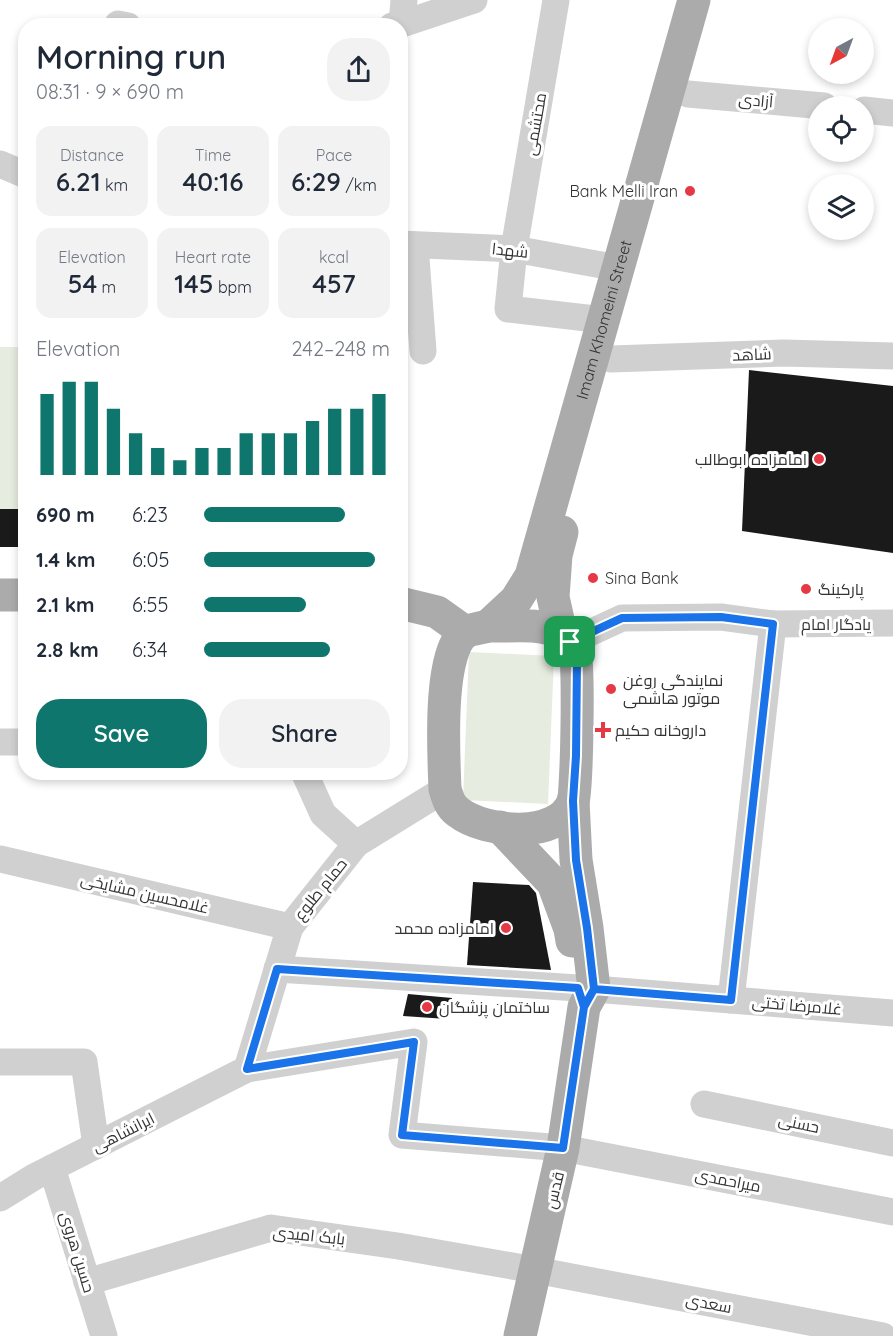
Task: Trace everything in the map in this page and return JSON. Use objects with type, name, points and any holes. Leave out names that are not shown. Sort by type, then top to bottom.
[{"type":"main road","name":"Imam Khomeini Street","points":[[477,629],[516,600],[531,576],[694,0]]},
{"type":"main road","name":"Imam Khomeini Street","points":[[565,638],[553,597],[556,555],[586,436],[688,94],[713,0]]},
{"type":"main road","points":[[0,595],[18,595]]},
{"type":"main road","points":[[408,605],[437,612],[477,629],[540,627],[565,638],[575,651],[577,661],[576,756],[573,801],[561,818],[547,826],[531,829],[483,825],[460,814],[450,804],[445,789],[445,683],[450,658],[456,644],[477,629]]},
{"type":"main road","name":"قدس","points":[[520,1336],[563,1148],[585,995],[587,928],[576,860],[573,801]]},
{"type":"main road","name":"قدس","points":[[500,827],[553,883],[570,929],[585,995]]},
{"type":"street","points":[[399,17],[474,0]]},
{"type":"street","name":"محتشمی","points":[[556,0],[514,249],[508,309],[604,320]]},
{"type":"street","name":"آزادی","points":[[688,94],[808,105]]},
{"type":"street","points":[[874,111],[893,113]]},
{"type":"street","points":[[0,164],[18,172]]},
{"type":"street","points":[[408,244],[423,351]]},
{"type":"street","name":"شهدا","points":[[408,244],[514,249],[618,268]]},
{"type":"street","name":"شاهد","points":[[611,358],[784,353],[893,356]]},
{"type":"street","name":"یادگار امام","points":[[565,638],[622,618],[721,617],[773,624],[893,623]]},
{"type":"street","points":[[731,1000],[773,624]]},
{"type":"street","points":[[0,742],[18,742]]},
{"type":"street","points":[[308,780],[323,814],[356,844]]},
{"type":"street","name":"حمام طلوع","points":[[247,1069],[290,927],[356,844],[445,789]]},
{"type":"street","name":"غلامحسین مشایخی","points":[[0,859],[290,927]]},
{"type":"street","name":"غلامرضا تختی","points":[[277,969],[585,995],[731,1000],[893,1013]]},
{"type":"street","points":[[893,1003],[893,1013]]},
{"type":"street","name":"ایرانشاهی","points":[[0,1198],[52,1168],[247,1069],[414,1042],[402,1135],[563,1148]]},
{"type":"street","points":[[0,1062],[84,1062],[96,1146]]},
{"type":"street","name":"حسنی","points":[[704,1104],[893,1143]]},
{"type":"street","name":"میراحمدی","points":[[563,1148],[893,1212]]},
{"type":"street","name":"حسین هروی","points":[[52,1168],[104,1336]]},
{"type":"street","name":"بابک امیدی","points":[[87,1282],[271,1228],[398,1246],[535,1270]]},
{"type":"street","name":"سعدی","points":[[535,1270],[883,1336]]},
{"type":"shaded area","points":[[0,347],[18,347],[18,509],[0,509]]},
{"type":"shaded area","points":[[469,652],[554,656],[548,804],[463,800]]},
{"type":"building","name":"امامزاده ابوطالب","points":[[749,370],[893,386],[893,553],[742,531]]},
{"type":"building","points":[[0,509],[18,509],[18,547],[0,547]]},
{"type":"building","name":"امامزاده محمد","points":[[473,882],[529,885],[536,893],[551,970],[467,965]]},
{"type":"building","name":"ساختمان پزشگان","points":[[408,994],[452,998],[447,1019],[403,1016]]},
{"type":"place","name":"Bank Melli Iran","points":[[690,191]]},
{"type":"place","name":"امامزاده ابوطالب","points":[[819,459]]},
{"type":"place","name":"Sina Bank","points":[[593,578]]},
{"type":"place","name":"پارکینگ","points":[[806,589]]},
{"type":"place","name":"نمایندگی روغن موتور هاشمی","points":[[611,689]]},
{"type":"place","name":"داروخانه حکیم","points":[[603,730]]},
{"type":"place","name":"امامزاده محمد","points":[[506,928]]},
{"type":"place","name":"ساختمان پزشگان","points":[[427,1007]]},
{"type":"route","points":[[570,642],[577,661],[573,801],[576,860],[594,989],[584,1007],[578,988],[277,969],[247,1069],[414,1042],[402,1135],[563,1148],[584,1007],[594,989],[731,1000],[773,624],[721,617],[622,618],[570,642]]}]
